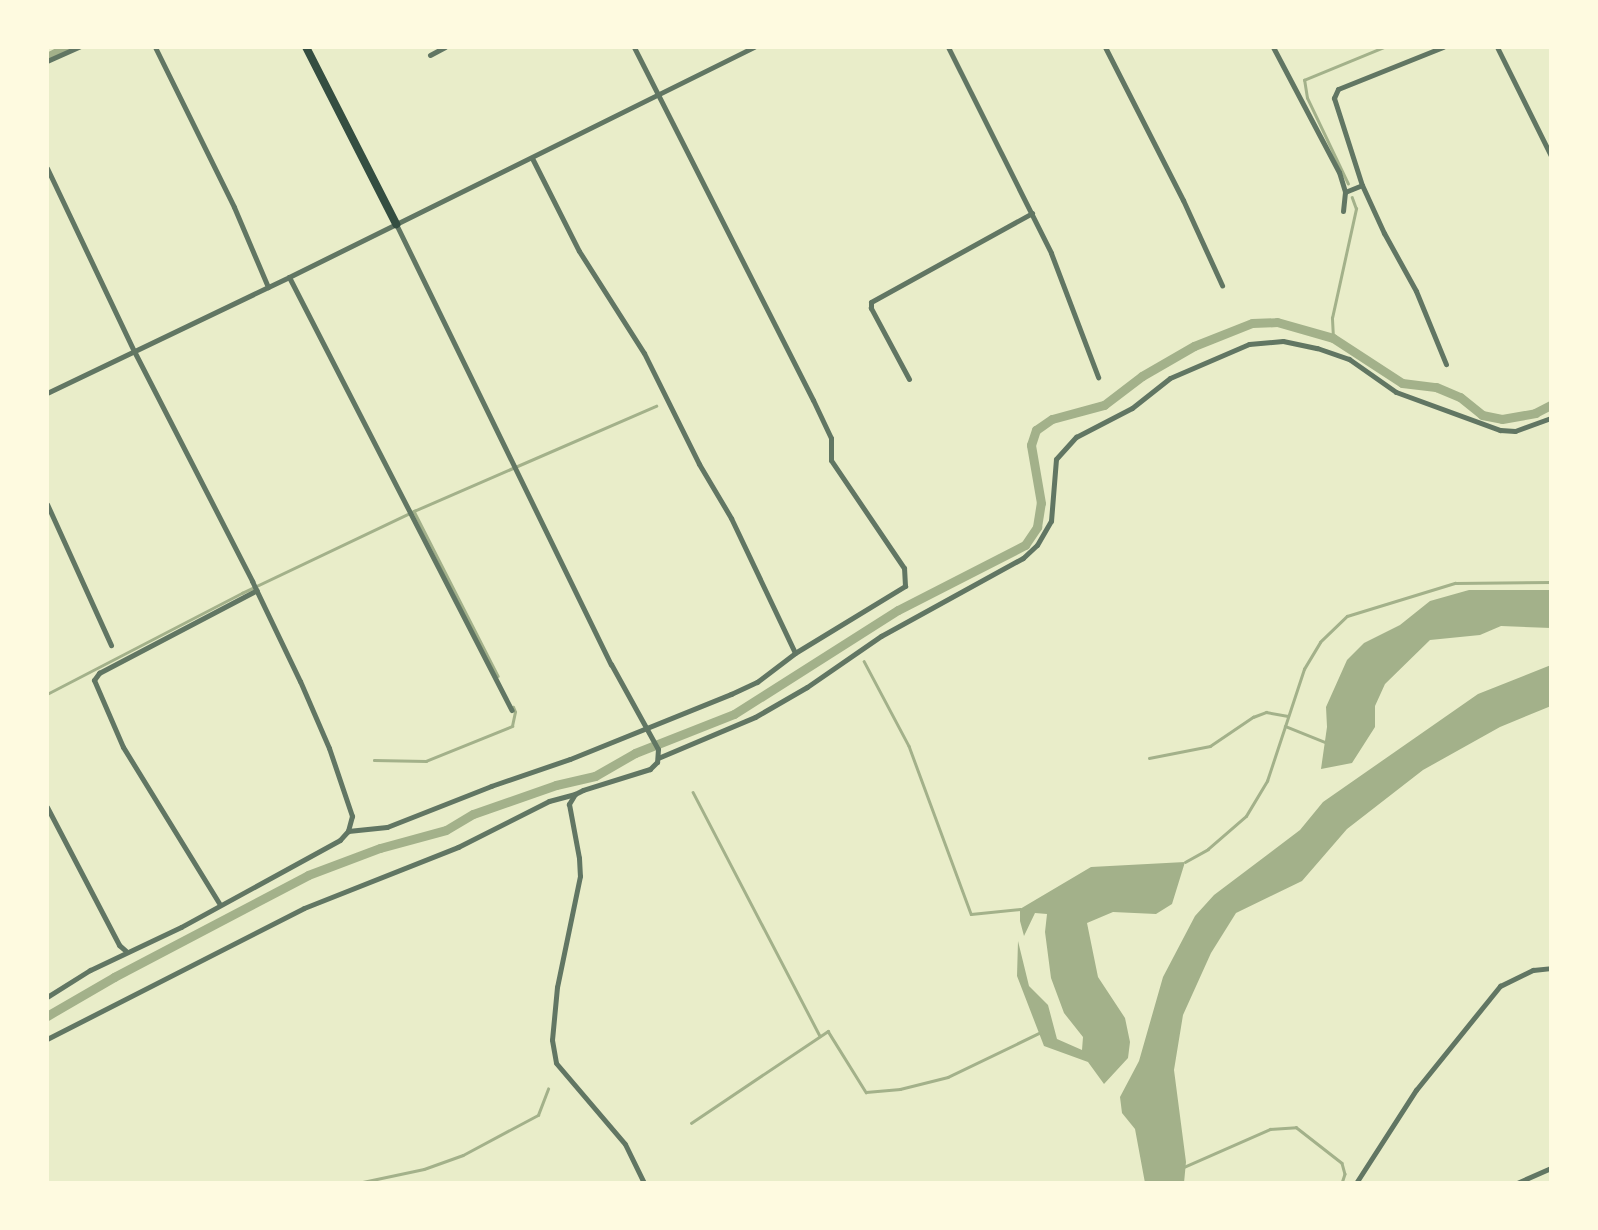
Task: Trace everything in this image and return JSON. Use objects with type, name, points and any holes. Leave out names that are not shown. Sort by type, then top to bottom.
[{"type":"main road","points":[[306,47],[396,224]]},
{"type":"street","points":[[47,61],[79,47]]},
{"type":"street","points":[[155,47],[234,207],[268,287]]},
{"type":"street","points":[[430,55],[445,47]]},
{"type":"street","points":[[348,831],[387,827],[757,682],[795,653],[903,588],[906,576],[904,568],[831,460],[832,443],[825,425],[634,47]]},
{"type":"street","points":[[47,393],[659,96],[754,47]]},
{"type":"street","points":[[948,47],[1032,214],[1067,293],[1098,377]]},
{"type":"street","points":[[1105,47],[1183,200],[1222,285]]},
{"type":"street","points":[[1273,47],[1339,172],[1345,192],[1343,211]]},
{"type":"street","points":[[1443,47],[1335,93],[1337,117],[1362,185],[1416,291],[1446,363]]},
{"type":"street","points":[[1497,47],[1551,156]]},
{"type":"street","points":[[532,158],[579,251],[644,353],[699,464],[732,518],[795,653]]},
{"type":"street","points":[[47,168],[134,351],[256,589],[329,748],[351,812],[348,831],[340,840],[138,949],[126,951],[47,997]]},
{"type":"street","points":[[1345,192],[1362,185]]},
{"type":"street","points":[[909,379],[871,302],[1032,214]]},
{"type":"street","points":[[47,1039],[294,912],[458,846],[549,801],[642,774],[654,765],[658,758],[653,735],[611,664],[396,224]]},
{"type":"street","points":[[289,277],[512,710]]},
{"type":"street","points":[[658,758],[755,717],[807,687],[881,636],[1023,558],[1037,545],[1051,521],[1055,509],[1056,459],[1076,437],[1132,408],[1170,378],[1250,344],[1283,341],[1317,348],[1349,359],[1396,392],[1500,430],[1518,431],[1551,418]]},
{"type":"street","points":[[47,504],[111,645]]},
{"type":"street","points":[[219,903],[124,747],[94,680],[99,673],[256,589]]},
{"type":"street","points":[[575,794],[568,808],[578,847],[580,876],[557,987],[552,1049],[560,1071],[625,1144],[644,1183]]},
{"type":"street","points":[[47,807],[119,945],[126,951]]},
{"type":"street","points":[[1356,1183],[1416,1090],[1500,986],[1533,970],[1551,968]]},
{"type":"street","points":[[1517,1183],[1551,1168]]},
{"type":"shaded area","points":[[1469,590],[1551,590],[1551,628],[1501,626],[1480,635],[1430,640],[1385,684],[1375,706],[1375,727],[1352,763],[1321,769],[1327,727],[1326,707],[1347,660],[1364,643],[1400,625],[1430,601]]},
{"type":"shaded area","points":[[1551,665],[1551,706],[1500,727],[1423,770],[1347,829],[1302,881],[1236,913],[1211,953],[1183,1015],[1174,1070],[1186,1162],[1184,1183],[1145,1183],[1135,1129],[1122,1113],[1120,1097],[1139,1061],[1163,977],[1195,916],[1214,895],[1300,830],[1323,802],[1478,694]]},
{"type":"shaded area","points":[[1185,862],[1172,904],[1156,914],[1113,912],[1087,923],[1098,977],[1125,1018],[1130,1042],[1128,1058],[1104,1084],[1088,1062],[1044,1046],[1017,976],[1018,941],[1029,986],[1048,1005],[1057,1039],[1082,1050],[1083,1037],[1064,1013],[1051,978],[1045,932],[1047,914],[1035,913],[1024,936],[1020,909],[1091,867]]},
{"type":"waterway","points":[[47,57],[67,47]]},
{"type":"waterway","points":[[1348,184],[1307,98],[1304,80],[1384,47]]},
{"type":"waterway","points":[[1333,338],[1332,318],[1356,209],[1352,198]]},
{"type":"waterway","points":[[47,1016],[114,977],[308,875],[380,848],[446,830],[473,814],[556,785],[595,776],[635,753],[734,714],[898,610],[1025,545],[1037,527],[1041,503],[1031,445],[1036,430],[1052,419],[1104,405],[1142,376],[1194,346],[1252,323],[1277,322],[1333,338],[1402,383],[1436,387],[1460,397],[1482,415],[1502,419],[1535,413],[1551,405]]},
{"type":"waterway","points":[[47,694],[242,593],[414,511],[656,406]]},
{"type":"waterway","points":[[414,511],[498,676]]},
{"type":"waterway","points":[[1185,862],[1208,849],[1246,816],[1267,781],[1304,669],[1320,642],[1347,616],[1455,583],[1551,582]]},
{"type":"waterway","points":[[864,661],[909,746],[971,914],[1020,909]]},
{"type":"waterway","points":[[374,760],[426,761],[512,726],[515,712],[513,707]]},
{"type":"waterway","points":[[1149,758],[1210,746],[1253,717],[1266,712],[1288,716]]},
{"type":"waterway","points":[[1285,726],[1325,742]]},
{"type":"waterway","points":[[693,792],[820,1036]]},
{"type":"waterway","points":[[691,1123],[828,1031],[866,1092],[900,1089],[948,1077],[1041,1032]]},
{"type":"waterway","points":[[358,1183],[424,1169],[463,1155],[538,1115],[548,1089]]},
{"type":"waterway","points":[[1184,1167],[1270,1129],[1296,1127],[1342,1163],[1345,1174],[1342,1183]]}]
